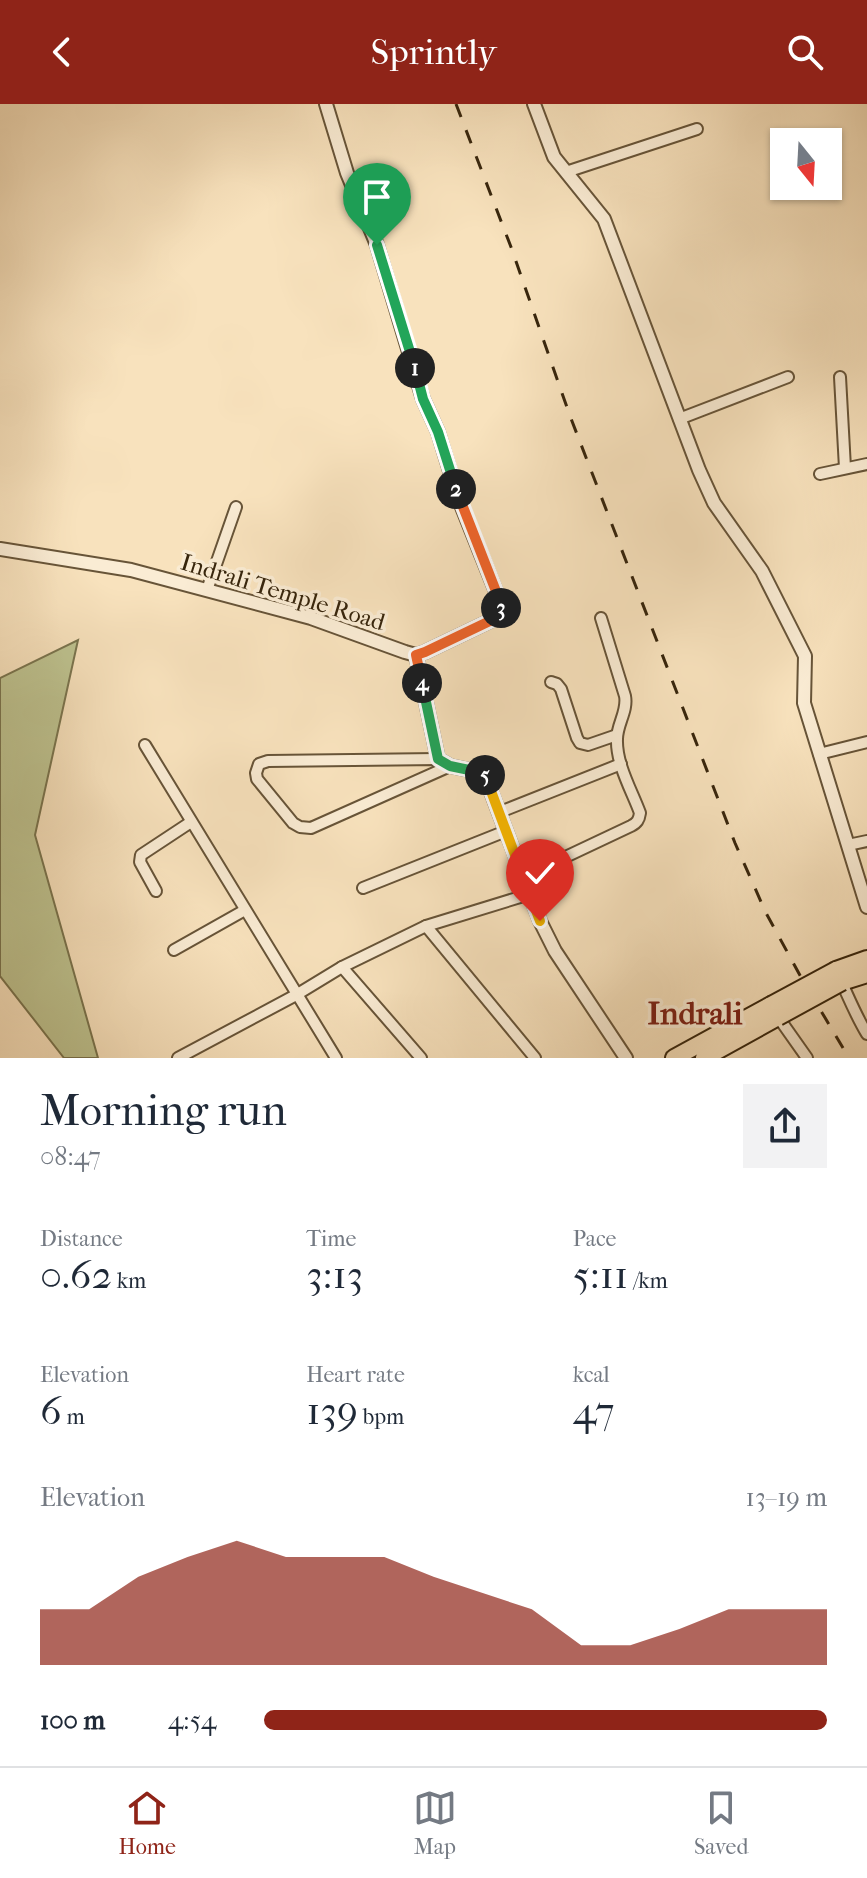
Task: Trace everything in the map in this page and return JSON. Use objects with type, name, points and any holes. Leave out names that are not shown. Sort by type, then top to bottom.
[{"type":"highway","points":[[674,1058],[775,1011],[867,959]]},
{"type":"highway","points":[[839,976],[867,974]]},
{"type":"highway","points":[[704,1058],[775,1011]]},
{"type":"street","points":[[326,104],[347,173],[377,245],[423,399],[501,604],[500,612],[494,619],[416,655],[438,759]]},
{"type":"street","points":[[534,104],[554,157],[604,219],[714,503],[762,571],[805,656],[804,703],[867,907]]},
{"type":"street","points":[[566,172],[697,129]]},
{"type":"street","points":[[679,419],[788,377]]},
{"type":"street","points":[[840,377],[845,468]]},
{"type":"street","points":[[820,474],[867,464]]},
{"type":"street","points":[[207,590],[236,507]]},
{"type":"street","name":"Indrali Temple Road","points":[[0,549],[131,570],[311,618],[416,655]]},
{"type":"street","points":[[523,877],[637,823],[640,813],[621,764],[617,735],[627,703],[601,618]]},
{"type":"street","points":[[551,682],[561,689],[580,743],[588,745],[617,735]]},
{"type":"street","points":[[819,754],[867,742]]},
{"type":"street","points":[[145,745],[335,1058]]},
{"type":"street","points":[[450,766],[311,828],[293,823],[257,779],[256,773],[259,764],[268,761],[438,759],[450,766],[484,773],[540,921],[555,951],[626,1058]]},
{"type":"street","points":[[500,812],[621,764]]},
{"type":"street","points":[[156,891],[140,862],[141,855],[191,822]]},
{"type":"street","points":[[363,888],[506,831]]},
{"type":"street","points":[[848,845],[867,841]]},
{"type":"street","points":[[178,1058],[342,967],[426,926],[530,894]]},
{"type":"street","points":[[174,950],[245,910]]},
{"type":"street","points":[[426,926],[535,1058]]},
{"type":"street","points":[[342,967],[421,1058]]},
{"type":"street","points":[[839,976],[854,1013],[867,1034]]},
{"type":"street","points":[[775,1011],[807,1058]]},
{"type":"green space","points":[[78,640],[35,835],[98,1058],[64,1058],[0,976],[0,678]]},
{"type":"railway","points":[[456,104],[511,247],[570,416],[735,843],[766,913],[849,1058]]},
{"type":"district","name":"Indrali","points":[[695,1013]]},
{"type":"route","points":[[377,245],[423,399],[501,604],[500,612],[494,619],[416,655],[438,759],[450,766],[484,773],[540,921]]}]
